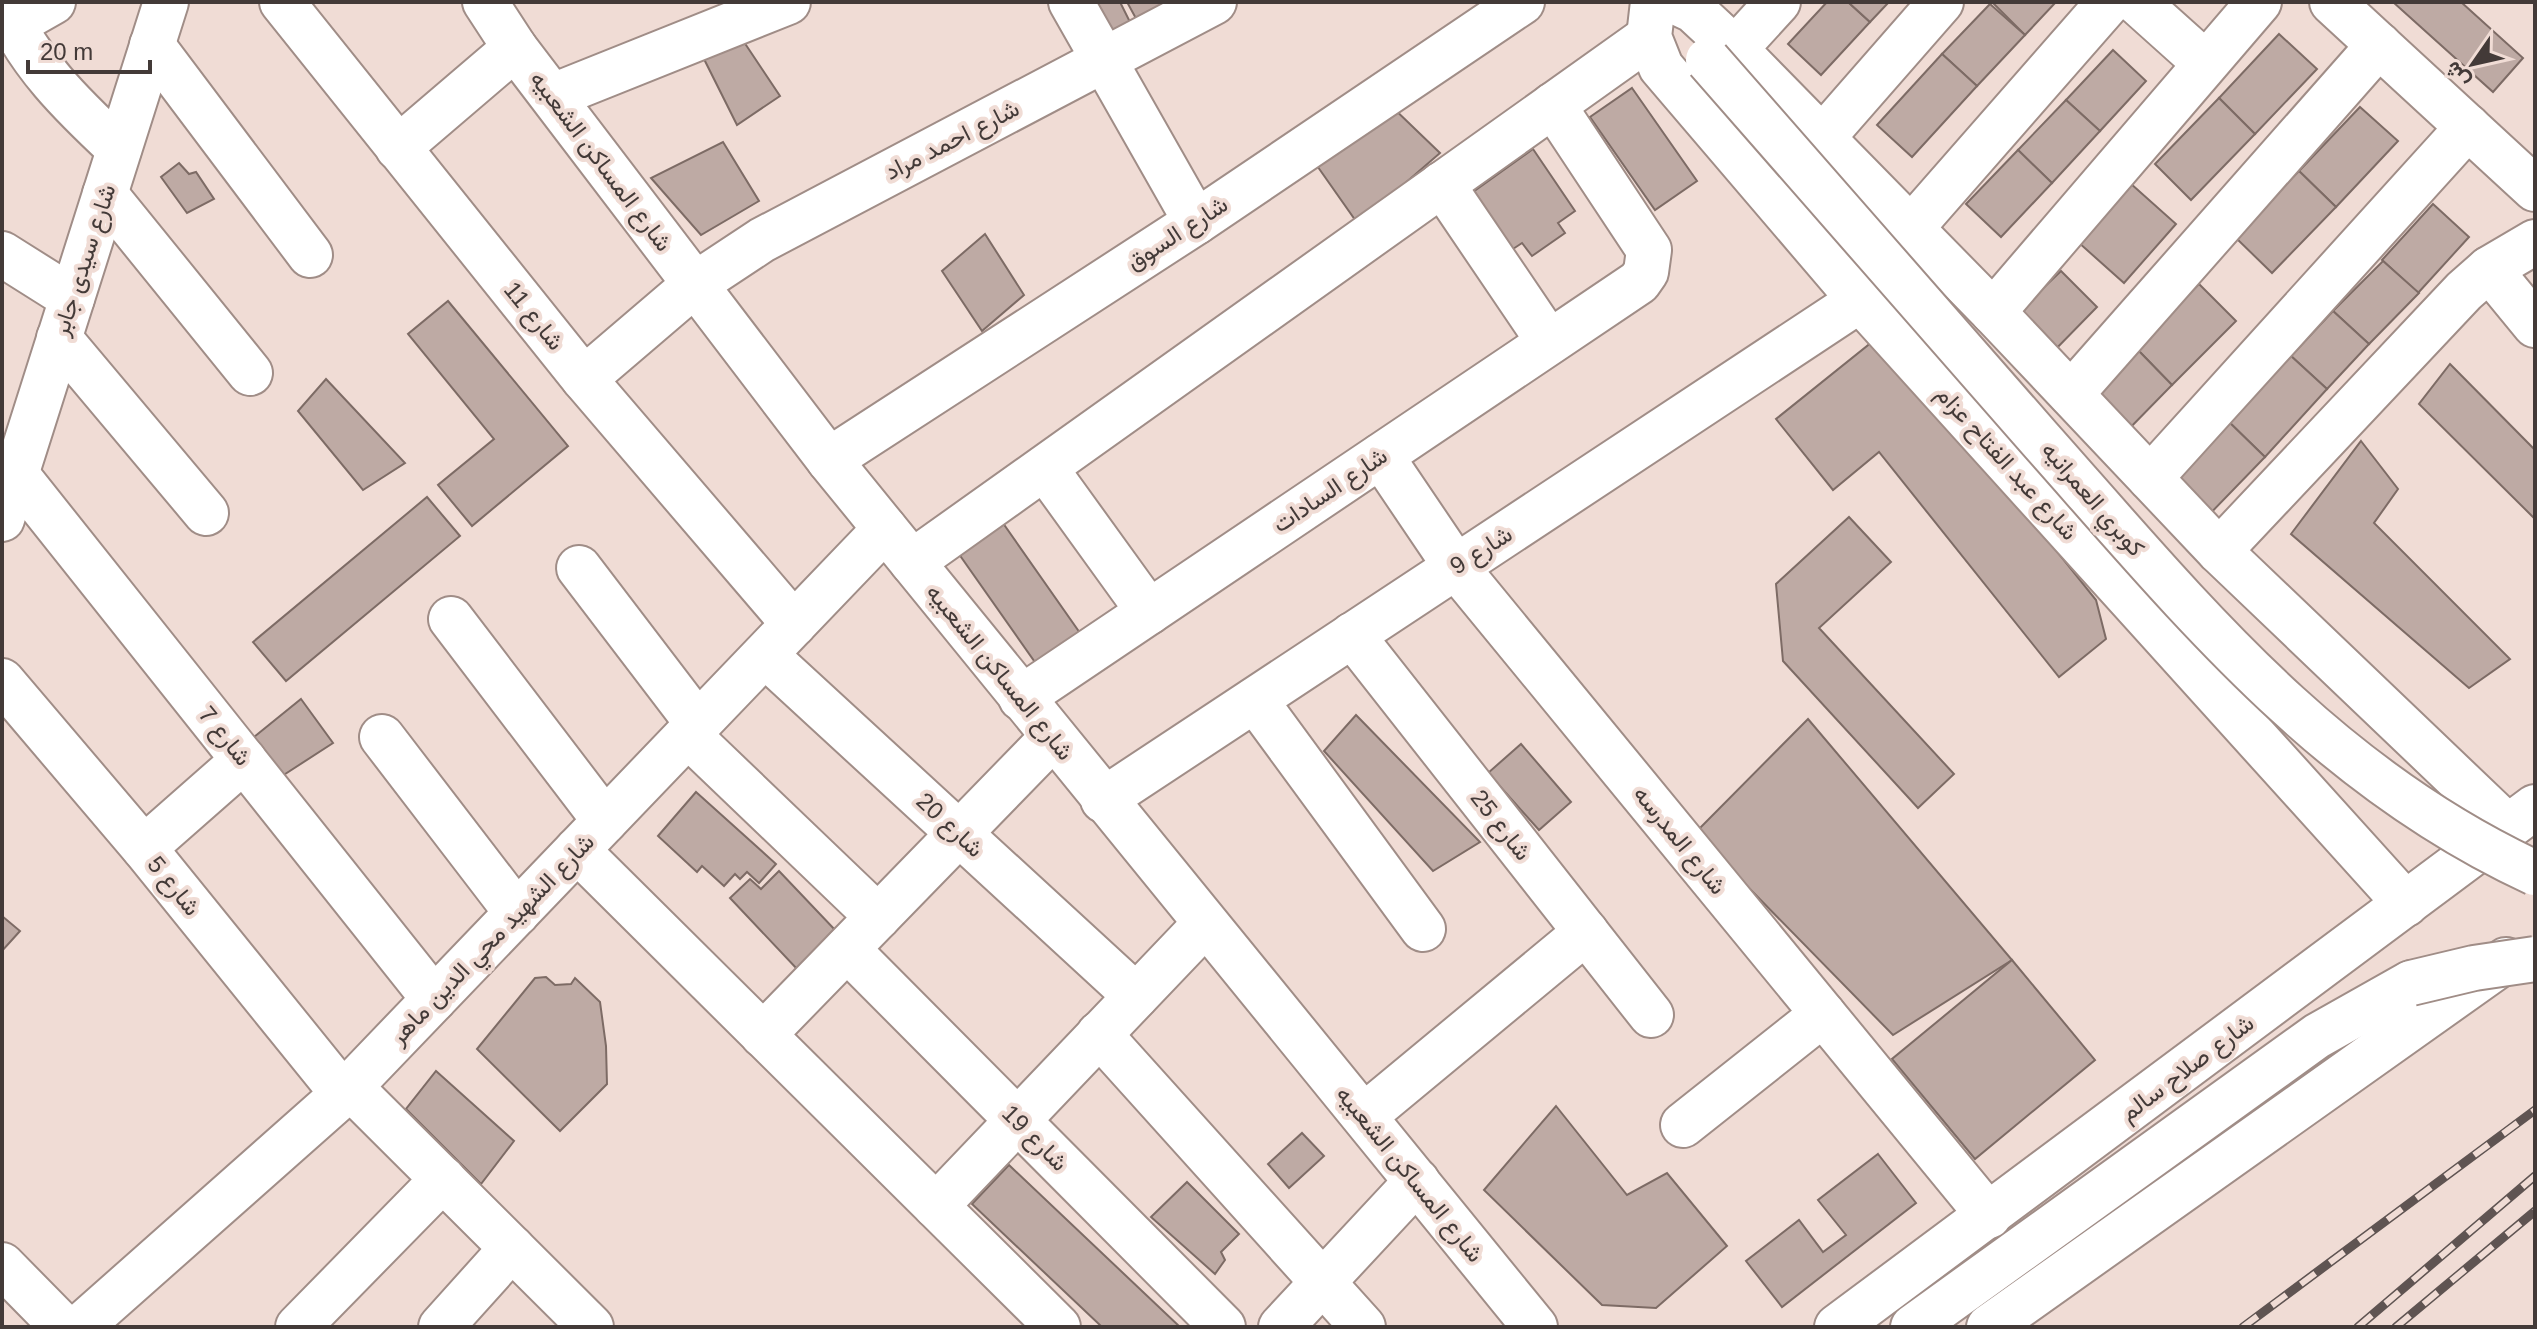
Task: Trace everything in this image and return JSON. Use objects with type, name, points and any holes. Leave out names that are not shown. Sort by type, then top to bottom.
[{"type":"main road","points":[[53,2],[6,19],[63,94],[119,149]]},
{"type":"main road","name":"شارع سيدى جابر","points":[[2,519],[166,2]]},
{"type":"main road","name":"شارع 11","points":[[282,2],[584,379],[794,624]]},
{"type":"main road","name":"شارع المساكن الشعبيه","points":[[485,2],[515,48],[829,460],[1535,1327]]},
{"type":"main road","points":[[553,96],[788,2]]},
{"type":"main road","points":[[1071,2],[1196,222]]},
{"type":"main road","name":"شارع احمد مراد","points":[[584,379],[694,285],[762,240],[1214,2]]},
{"type":"main road","name":"شارع السوق","points":[[829,460],[1196,222],[1522,2]]},
{"type":"main road","points":[[1676,2],[1693,10],[1722,54]]},
{"type":"main road","points":[[1722,54],[1778,2]]},
{"type":"main road","points":[[1822,138],[1941,2]]},
{"type":"main road","points":[[1911,228],[2109,2]]},
{"type":"main road","points":[[2137,2],[2205,63]]},
{"type":"main road","points":[[1993,312],[2259,2]]},
{"type":"main road","points":[[2332,2],[2535,189]]},
{"type":"main road","points":[[1653,14],[1722,54],[1822,138],[1993,312],[2219,551],[2521,817]]},
{"type":"main road","name":"شارع الشهيد محي الدين ماهر","points":[[80,1327],[347,1091],[794,624],[898,545],[1045,468],[1553,105],[1653,14]]},
{"type":"main road","name":"شارع عبد الفتاح عزام","points":[[1653,14],[1661,67],[1860,300],[2406,904]]},
{"type":"main road","points":[[152,45],[310,255]]},
{"type":"main road","points":[[2071,394],[2379,45]]},
{"type":"main road","points":[[398,148],[515,48]]},
{"type":"main road","name":"كوبري العمرانيه","points":[[1722,54],[2174,591],[2272,694],[2373,778],[2482,849],[2535,873]]},
{"type":"main road","name":"شارع السادات","points":[[1021,698],[1639,282],[1649,262],[1649,250],[1553,105]]},
{"type":"main road","points":[[2150,478],[2468,127]]},
{"type":"main road","points":[[1442,184],[1549,342]]},
{"type":"main road","points":[[105,194],[250,373]]},
{"type":"main road","points":[[2219,551],[2489,269],[2535,242]]},
{"type":"main road","points":[[2,254],[72,298]]},
{"type":"main road","points":[[2489,269],[2535,325]]},
{"type":"main road","name":"شارع 9","points":[[1103,800],[1860,300]]},
{"type":"main road","points":[[59,338],[206,513]]},
{"type":"main road","name":"شارع المدرسه","points":[[1381,456],[1456,567],[1989,1216]]},
{"type":"main road","points":[[1045,468],[1149,612]]},
{"type":"main road","name":"شارع 7","points":[[16,474],[434,999]]},
{"type":"main road","points":[[579,568],[693,729],[878,917]]},
{"type":"main road","points":[[451,619],[591,836],[763,1035],[1058,1327]]},
{"type":"main road","name":"شارع 25","points":[[1352,635],[1651,1015]]},
{"type":"main road","name":"شارع 20","points":[[765,655],[1136,996]]},
{"type":"main road","name":"شارع 5","points":[[2,681],[347,1091],[443,1179],[512,1248],[579,1323]]},
{"type":"main road","points":[[1255,700],[1423,929]]},
{"type":"main road","points":[[382,737],[517,913]]},
{"type":"main road","points":[[763,1035],[1053,737]]},
{"type":"main road","points":[[144,848],[244,760]]},
{"type":"main road","name":"شارع صلاح سالم","points":[[1837,1327],[2521,817]]},
{"type":"main road","points":[[936,1206],[1205,924]]},
{"type":"main road","points":[[1364,1116],[1586,932]]},
{"type":"main road","points":[[1989,1327],[2535,940]]},
{"type":"main road","name":"شارع 19","points":[[847,949],[1223,1327]]},
{"type":"main road","points":[[1913,1327],[2317,1036],[2411,983],[2474,968],[2535,959]]},
{"type":"main road","points":[[1683,1125],[1823,1014]]},
{"type":"main road","points":[[1099,1034],[1363,1327]]},
{"type":"main road","points":[[298,1327],[443,1179]]},
{"type":"main road","points":[[1281,1327],[1417,1181]]},
{"type":"main road","points":[[441,1327],[512,1248]]},
{"type":"main road","points":[[2,1265],[63,1327]]},
{"type":"building","points":[[1076,2],[1120,2],[1134,30],[1109,43]]},
{"type":"building","points":[[1127,2],[1179,2],[1139,24]]},
{"type":"building","points":[[1827,2],[1848,2],[1870,22],[1821,75],[1788,44]]},
{"type":"building","points":[[1848,2],[1889,2],[1870,22]]},
{"type":"building","points":[[1992,2],[2056,2],[2025,35]]},
{"type":"building","points":[[2393,2],[2461,2],[2523,58],[2493,92]]},
{"type":"building","points":[[1990,4],[2025,35],[1977,86],[1942,54]]},
{"type":"building","points":[[738,33],[780,96],[737,125],[697,45]]},
{"type":"building","points":[[2279,34],[2317,69],[2255,134],[2219,98]]},
{"type":"building","points":[[2113,50],[2146,81],[2100,131],[2066,100]]},
{"type":"building","points":[[1942,54],[1977,86],[1912,157],[1877,125]]},
{"type":"building","points":[[1632,88],[1697,181],[1655,210],[1590,117]]},
{"type":"building","points":[[2219,98],[2255,134],[2191,200],[2155,164]]},
{"type":"building","points":[[2066,100],[2100,131],[2052,183],[2018,150]]},
{"type":"building","points":[[1387,102],[1440,153],[1358,224],[1313,160]]},
{"type":"building","points":[[2360,107],[2398,141],[2336,207],[2299,171]]},
{"type":"building","points":[[723,142],[759,201],[701,235],[651,178]]},
{"type":"building","points":[[1533,149],[1575,211],[1558,223],[1565,233],[1532,256],[1522,243],[1513,249],[1473,192]]},
{"type":"building","points":[[2018,150],[2052,183],[2001,237],[1966,204]]},
{"type":"building","points":[[179,163],[189,174],[196,172],[214,199],[187,213],[161,177]]},
{"type":"building","points":[[2299,171],[2336,207],[2272,273],[2235,237]]},
{"type":"building","points":[[2130,183],[2176,224],[2124,283],[2078,242]]},
{"type":"building","points":[[2433,204],[2469,237],[2418,293],[2382,260]]},
{"type":"building","points":[[985,234],[1024,295],[982,331],[942,271]]},
{"type":"building","points":[[2383,261],[2419,293],[2369,344],[2333,311]]},
{"type":"building","points":[[2061,271],[2097,307],[2048,357],[2011,319]]},
{"type":"building","points":[[2199,284],[2236,321],[2172,385],[2136,348]]},
{"type":"building","points":[[448,301],[568,446],[472,526],[438,485],[494,439],[408,334]]},
{"type":"building","points":[[2333,311],[2369,344],[2327,389],[2291,356]]},
{"type":"building","points":[[1882,334],[2096,600],[2106,639],[2059,677],[1879,452],[1833,490],[1776,419]]},
{"type":"building","points":[[2136,348],[2172,385],[2121,437],[2084,402]]},
{"type":"building","points":[[2291,356],[2327,389],[2265,457],[2228,421]]},
{"type":"building","points":[[2450,364],[2535,450],[2535,519],[2419,404]]},
{"type":"building","points":[[326,379],[405,463],[363,490],[298,411]]},
{"type":"building","points":[[2228,421],[2265,457],[2201,523],[2164,486]]},
{"type":"building","points":[[2361,441],[2398,489],[2374,523],[2510,659],[2469,688],[2291,534]]},
{"type":"building","points":[[427,497],[460,536],[286,681],[253,642]]},
{"type":"building","points":[[998,516],[1080,633],[1037,665],[954,547]]},
{"type":"building","points":[[1849,517],[1891,562],[1819,628],[1954,774],[1918,808],[1783,661],[1776,584]]},
{"type":"building","points":[[301,699],[333,743],[279,778],[249,741]]},
{"type":"building","points":[[1356,715],[1480,842],[1433,871],[1324,751]]},
{"type":"building","points":[[1808,719],[2012,960],[1893,1035],[1695,833]]},
{"type":"building","points":[[1521,744],[1571,802],[1539,830],[1488,773]]},
{"type":"building","points":[[696,792],[776,864],[759,883],[747,872],[740,879],[735,874],[724,886],[702,866],[697,872],[658,836]]},
{"type":"building","points":[[779,871],[837,932],[798,970],[730,898],[750,879],[761,889]]},
{"type":"building","points":[[2,916],[20,931],[2,951]]},
{"type":"building","points":[[2012,960],[2095,1060],[1975,1159],[1892,1059]]},
{"type":"building","points":[[546,977],[555,985],[571,984],[575,978],[600,1002],[606,1046],[607,1084],[560,1131],[477,1049],[535,978]]},
{"type":"building","points":[[436,1071],[514,1141],[481,1184],[406,1109]]},
{"type":"building","points":[[1556,1106],[1627,1195],[1667,1173],[1727,1246],[1656,1308],[1602,1305],[1484,1190]]},
{"type":"building","points":[[1302,1133],[1324,1156],[1289,1188],[1268,1164]]},
{"type":"building","points":[[1878,1154],[1916,1203],[1782,1307],[1746,1261],[1799,1220],[1823,1252],[1846,1235],[1818,1200]]},
{"type":"building","points":[[1009,1165],[1180,1327],[1102,1327],[972,1204]]},
{"type":"building","points":[[1187,1182],[1239,1234],[1221,1252],[1225,1260],[1215,1274],[1151,1217]]},
{"type":"railway","points":[[2243,1327],[2535,1110]]},
{"type":"railway","points":[[2358,1327],[2535,1176]]},
{"type":"railway","points":[[2396,1327],[2535,1211]]}]
